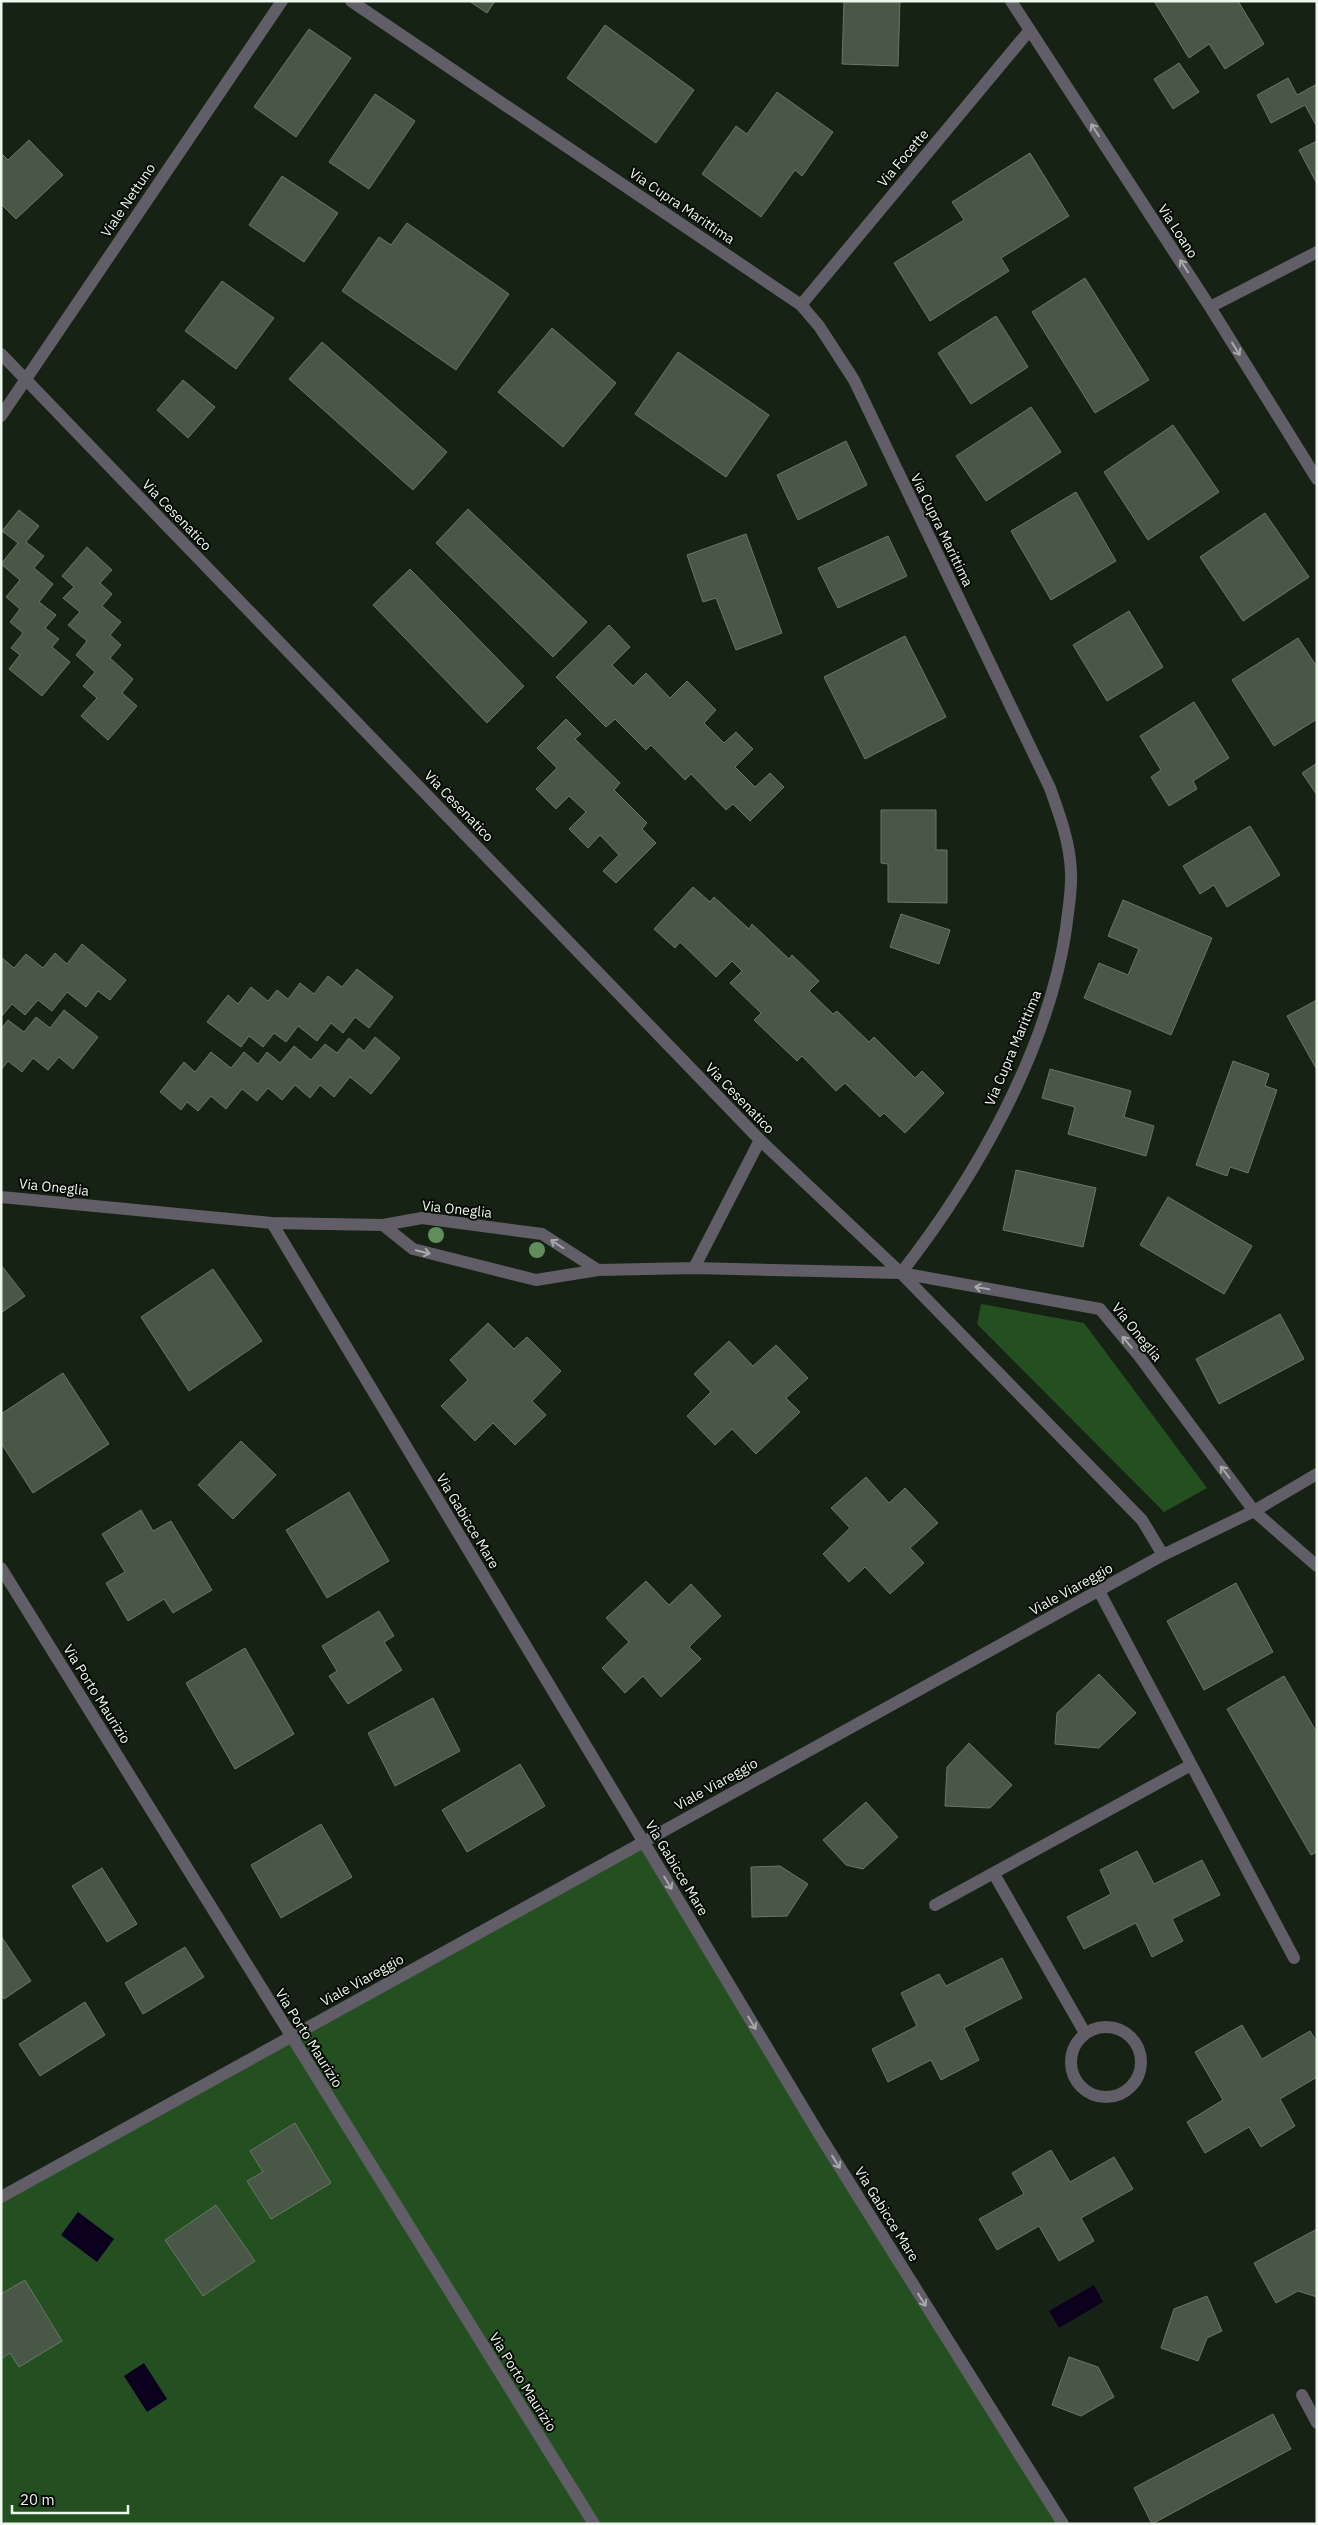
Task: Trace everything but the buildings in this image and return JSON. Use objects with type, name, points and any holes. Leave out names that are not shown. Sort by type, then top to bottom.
[{"type":"street","name":"Viale Nettuno","points":[[1,416],[282,1]]},
{"type":"street","name":"Via Cupra Marittima","points":[[351,1],[801,305],[819,326],[854,380],[1050,788],[1067,840],[1071,871],[1061,958],[1049,1006],[1010,1102],[936,1227],[901,1273]]},
{"type":"street","name":"Via Loano","points":[[1011,1],[1210,307],[1317,478]]},
{"type":"street","name":"Via Focette","points":[[801,305],[1029,31]]},
{"type":"street","points":[[1210,307],[1317,252]]},
{"type":"street","name":"Via Cesenatico","points":[[1,354],[760,1140],[901,1273]]},
{"type":"street","points":[[694,1268],[760,1140]]},
{"type":"street","name":"Via Oneglia","points":[[1,1196],[272,1223],[383,1225],[422,1218],[542,1234],[598,1270],[694,1268],[901,1273],[1100,1309],[1139,1356],[1254,1511]]},
{"type":"street","name":"Via Gabicce Mare","points":[[272,1223],[819,2134],[1063,2524]]},
{"type":"street","points":[[383,1225],[413,1249],[536,1280],[598,1270]]},
{"type":"street","points":[[901,1273],[1142,1520],[1163,1555]]},
{"type":"street","name":"Viale Viareggio","points":[[1,2197],[1163,1555],[1254,1511],[1317,1474]]},
{"type":"street","points":[[1254,1511],[1317,1566]]},
{"type":"street","name":"Via Porto Maurizio","points":[[1,1568],[594,2524]]},
{"type":"street","points":[[1099,1591],[1294,1958]]},
{"type":"street","points":[[935,1905],[1192,1765]]},
{"type":"street","points":[[994,1874],[1085,2033]]},
{"type":"street","points":[[1094,2028],[1117,2028],[1135,2042],[1140,2053],[1138,2076],[1132,2085],[1122,2093],[1112,2097],[1094,2095],[1080,2086],[1073,2076],[1071,2052],[1076,2042],[1085,2033],[1094,2028]]},
{"type":"street","points":[[1302,2395],[1317,2423]]},
{"type":"green space","points":[[981,1304],[1084,1323],[1207,1488],[1164,1512],[977,1324]]},
{"type":"green space","points":[[643,1842],[1056,2524],[1,2524],[1,2197]]},
{"type":"shaded area","points":[[78,2212],[114,2239],[97,2262],[61,2235]]},
{"type":"shaded area","points":[[1094,2285],[1103,2302],[1059,2328],[1049,2311]]},
{"type":"shaded area","points":[[144,2363],[167,2399],[147,2412],[124,2376]]}]
